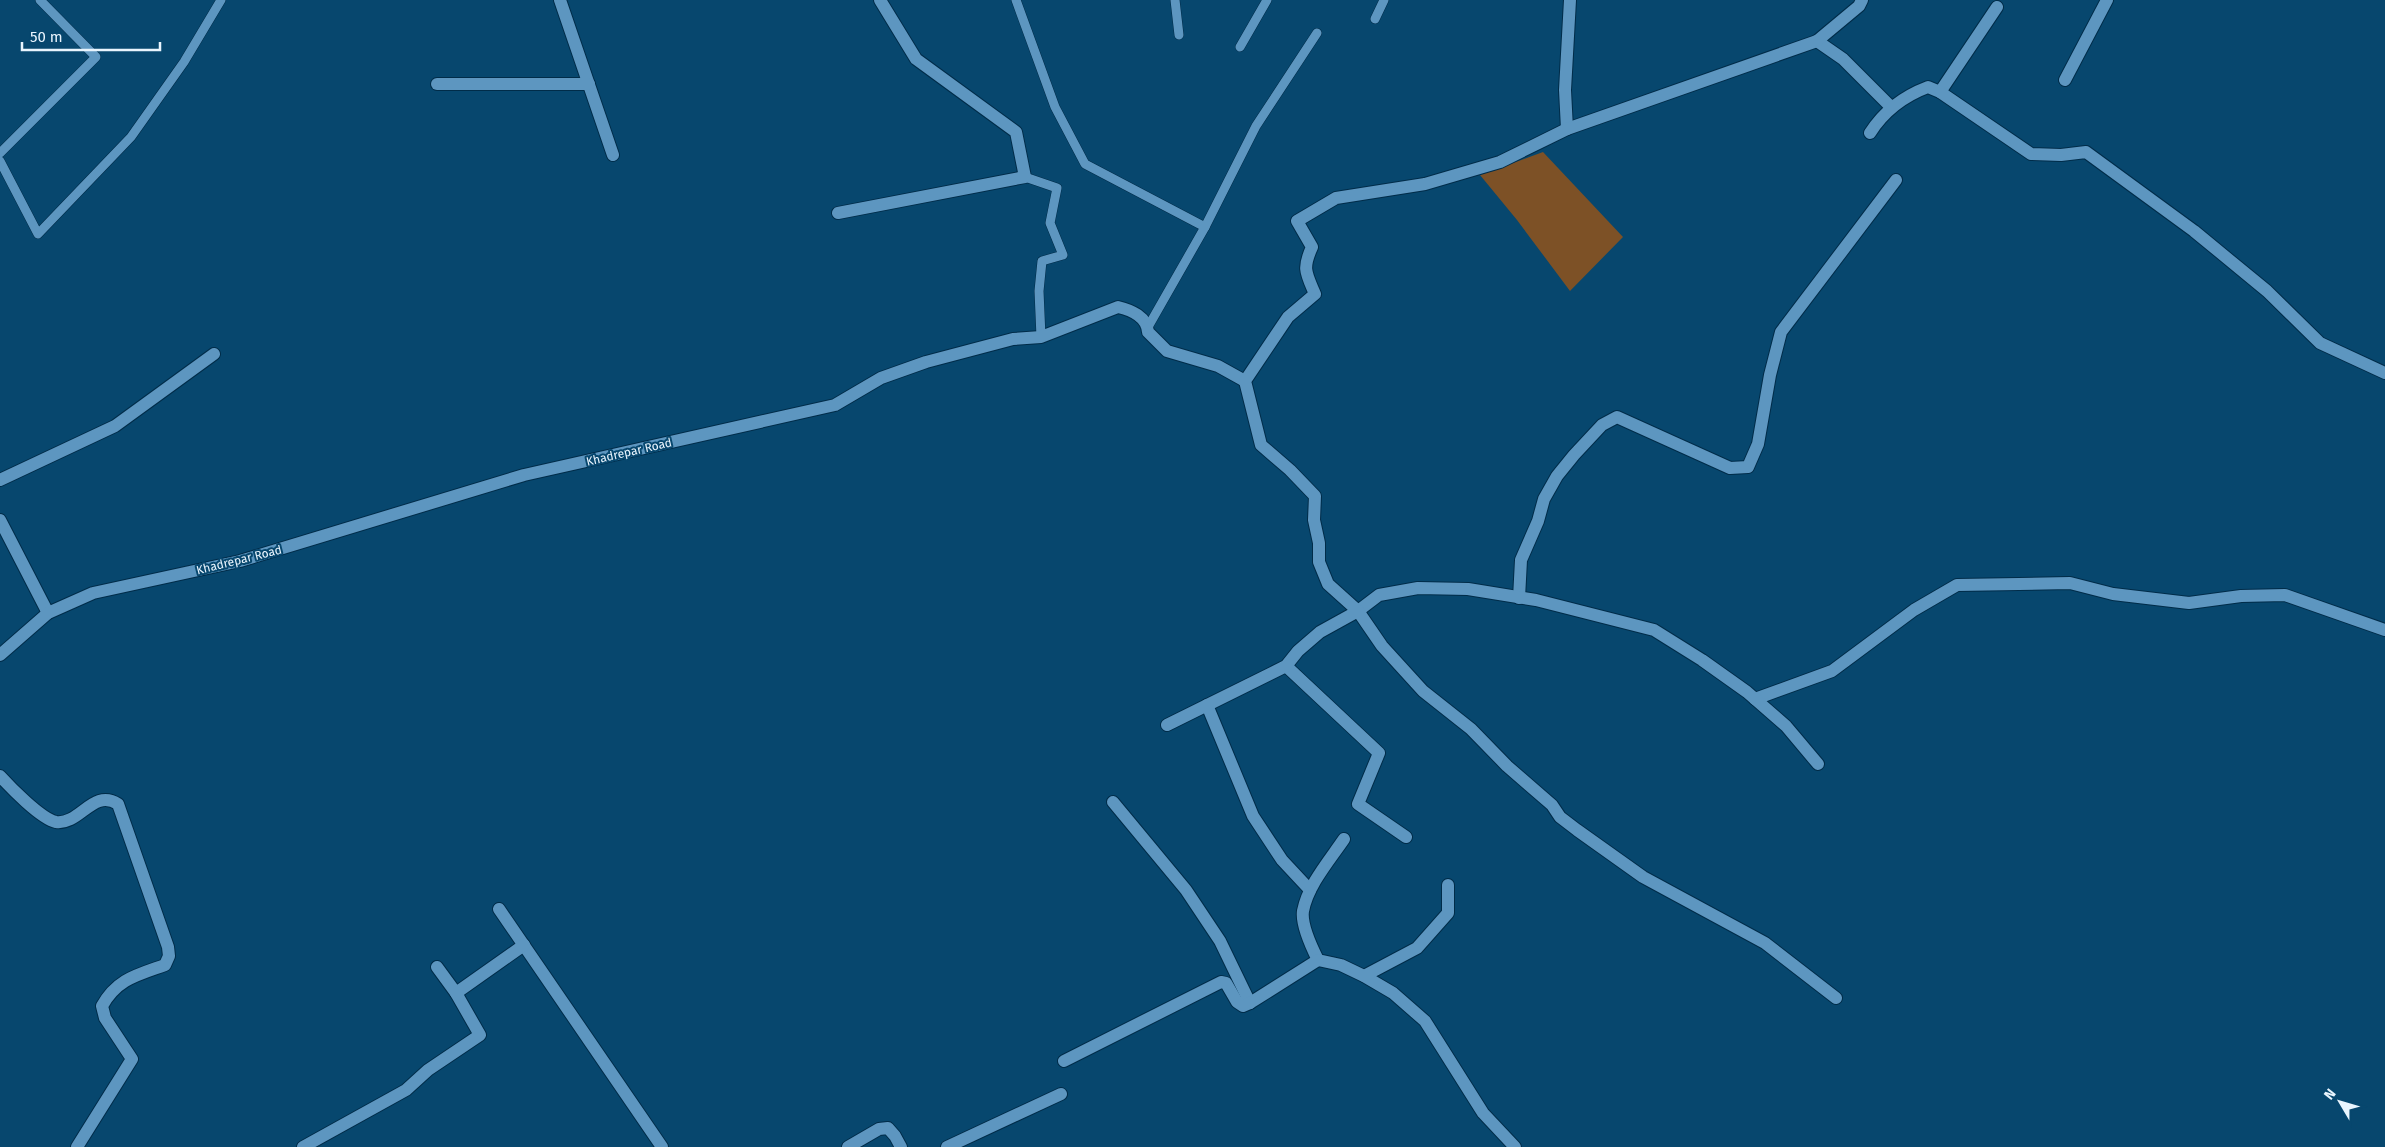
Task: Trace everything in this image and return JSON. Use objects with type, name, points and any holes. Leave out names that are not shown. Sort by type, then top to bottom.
[{"type":"street","points":[[560,0],[613,155]]},
{"type":"street","points":[[838,213],[1025,177],[1016,132],[916,59],[880,0]]},
{"type":"street","points":[[1567,129],[1565,90],[1570,0]]},
{"type":"street","points":[[1836,998],[1765,943],[1643,877],[1560,817],[1552,804],[1507,766],[1471,729],[1423,691],[1382,646],[1358,611],[1328,584],[1319,562],[1319,543],[1314,520],[1315,496],[1290,470],[1261,445],[1245,381],[1288,317],[1315,294],[1306,275],[1305,264],[1312,247],[1297,223],[1299,219],[1336,198],[1425,184],[1500,162],[1567,129],[1817,41],[1859,6],[1862,0]]},
{"type":"street","points":[[2065,80],[2107,0]]},
{"type":"street","points":[[1940,92],[1997,8]]},
{"type":"street","points":[[1817,41],[1843,60],[1892,108]]},
{"type":"street","points":[[437,84],[589,84]]},
{"type":"street","points":[[1870,133],[1892,108],[1915,92],[1928,87],[1940,92],[2031,154],[2061,155],[2086,152],[2194,231],[2260,285],[2320,343],[2385,373]]},
{"type":"street","points":[[1518,598],[1521,560],[1538,521],[1544,499],[1557,476],[1602,424],[1617,417],[1730,468],[1748,467],[1758,444],[1770,375],[1781,332],[1896,180]]},
{"type":"street","name":"Khadrepar Road","points":[[0,655],[48,613],[93,593],[240,561],[524,475],[835,405],[880,378],[926,362],[1013,339],[1041,337],[1118,307],[1130,310],[1142,318],[1148,327],[1148,332],[1167,351],[1218,366],[1245,381]]},
{"type":"street","points":[[0,480],[115,426],[214,354]]},
{"type":"street","points":[[0,520],[48,613]]},
{"type":"street","points":[[1755,699],[1832,671],[1914,610],[1957,585],[2070,583],[2113,594],[2189,603],[2241,596],[2285,594],[2385,630]]},
{"type":"street","points":[[1167,725],[1286,666],[1298,651],[1320,632],[1358,611],[1379,595],[1418,588],[1468,589],[1518,598],[1654,630],[1702,660],[1755,699],[1786,726],[1818,764]]},
{"type":"street","points":[[1286,666],[1378,753],[1358,804],[1406,837]]},
{"type":"street","points":[[1207,705],[1253,816],[1282,860],[1310,890]]},
{"type":"street","points":[[0,776],[42,814],[55,822],[66,821],[100,800],[110,799],[118,804],[170,956],[165,965],[123,981],[109,993],[102,1006],[104,1018],[132,1059],[77,1147]]},
{"type":"street","points":[[1113,802],[1186,890],[1206,919],[1220,941],[1250,1004]]},
{"type":"street","points":[[1318,960],[1310,944],[1303,913],[1310,890],[1344,839]]},
{"type":"street","points":[[1364,976],[1417,948],[1448,913],[1448,885]]},
{"type":"street","points":[[499,909],[662,1147]]},
{"type":"street","points":[[456,993],[524,944]]},
{"type":"street","points":[[1064,1061],[1221,982],[1226,983],[1237,1002],[1243,1006],[1250,1004],[1318,960],[1341,966],[1364,976],[1393,993],[1425,1021],[1482,1113],[1515,1147]]},
{"type":"street","points":[[303,1147],[406,1090],[428,1070],[480,1035],[456,993],[438,967]]},
{"type":"street","points":[[947,1147],[1062,1094]]},
{"type":"street","points":[[848,1147],[879,1128],[888,1128],[901,1147]]},
{"type":"lane","points":[[0,153],[96,57],[40,0]]},
{"type":"lane","points":[[0,161],[38,234],[130,136],[184,62],[221,0]]},
{"type":"lane","points":[[1016,0],[1055,107],[1085,164],[1205,227]]},
{"type":"lane","points":[[1175,0],[1179,35]]},
{"type":"lane","points":[[1240,47],[1267,0]]},
{"type":"lane","points":[[1375,19],[1384,0]]},
{"type":"lane","points":[[1148,327],[1205,227],[1256,126],[1317,33]]},
{"type":"lane","points":[[1025,177],[1057,188],[1050,223],[1063,255],[1042,261],[1038,291],[1041,337]]},
{"type":"shaded area","points":[[1543,152],[1623,237],[1570,291],[1517,220],[1480,175]]}]
